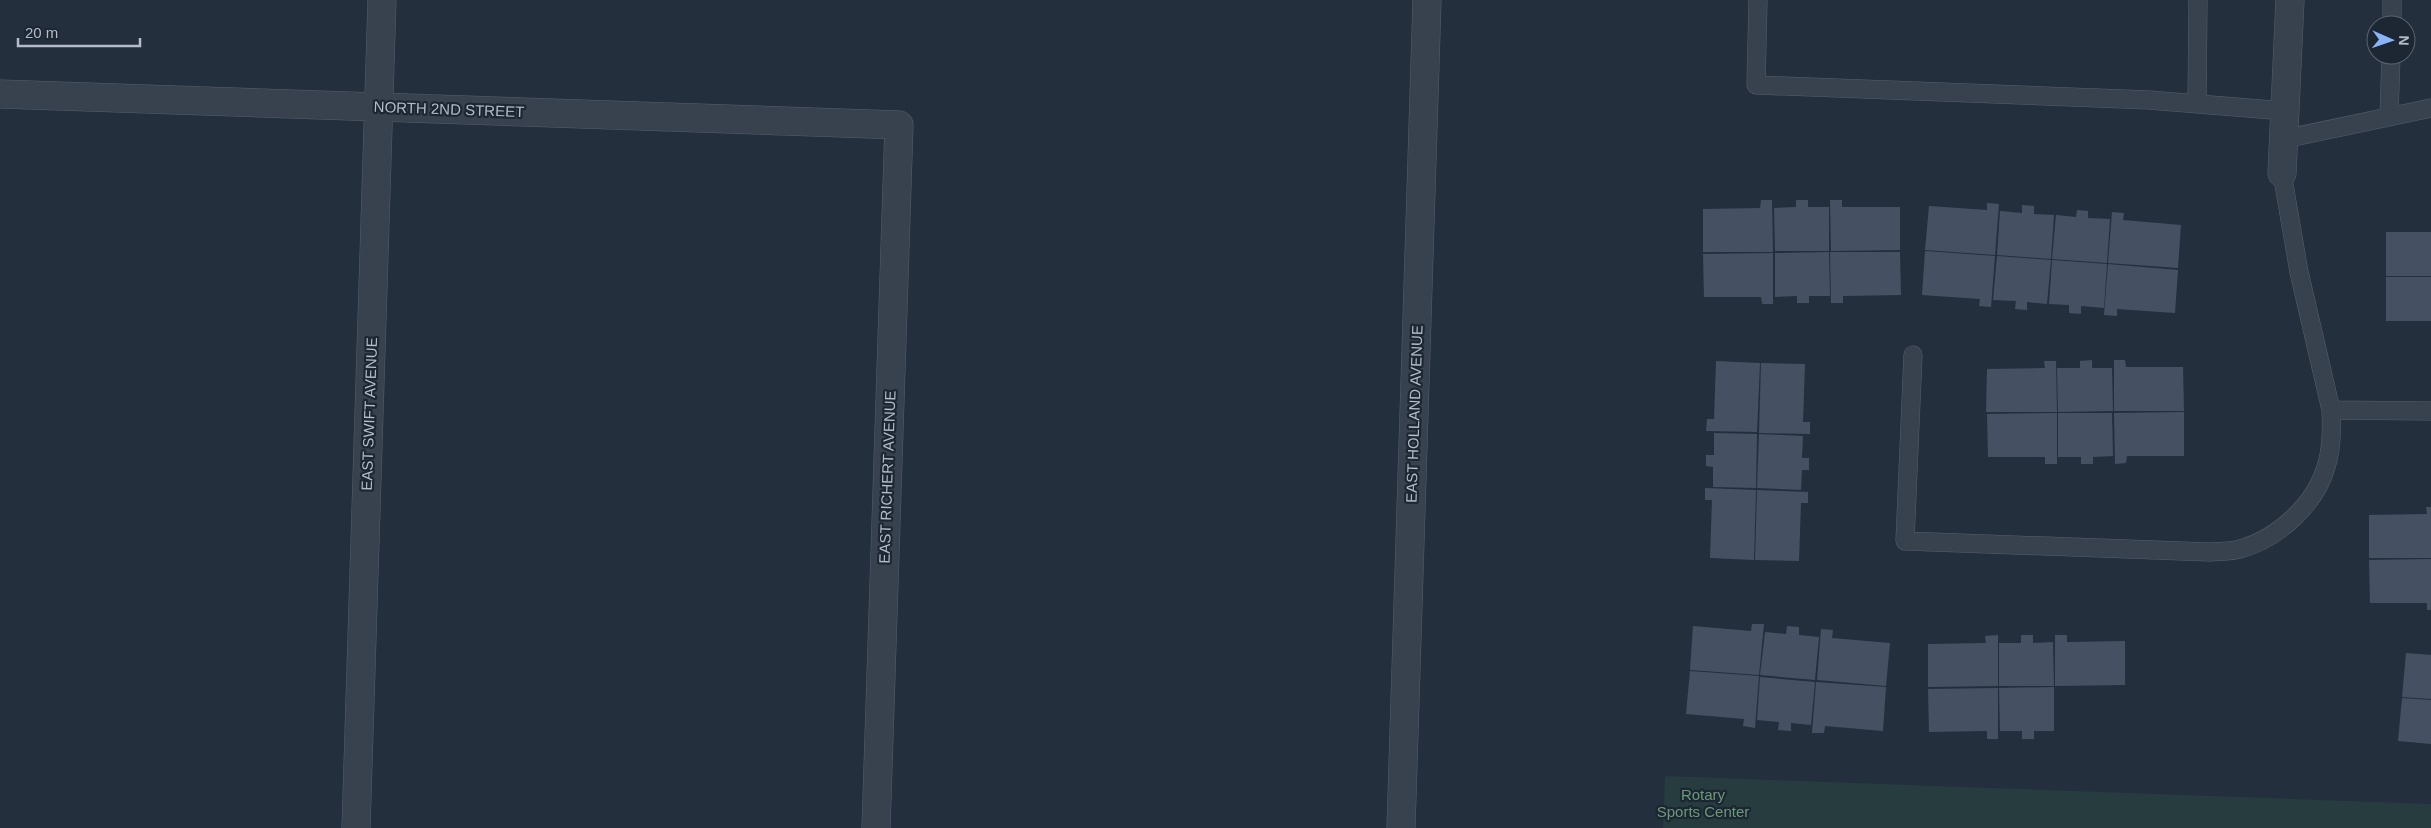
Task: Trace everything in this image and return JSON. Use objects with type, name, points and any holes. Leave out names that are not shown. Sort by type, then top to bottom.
[{"type":"street","name":"EAST SWIFT AVENUE","points":[[356,828],[382,0]]},
{"type":"street","name":"EAST HOLLAND AVENUE","points":[[1401,828],[1427,0]]},
{"type":"street","points":[[2282,173],[2290,0]]},
{"type":"street","name":"NORTH 2ND STREET","points":[[0,94],[898,125]]},
{"type":"street","name":"EAST RICHERT AVENUE","points":[[876,828],[898,125]]},
{"type":"lane","points":[[1758,0],[1756,85],[2149,100],[2284,111]]},
{"type":"lane","points":[[2197,104],[2198,0]]},
{"type":"lane","points":[[2392,0],[2392,15]]},
{"type":"lane","points":[[2389,117],[2391,65]]},
{"type":"lane","points":[[2284,140],[2431,108]]},
{"type":"lane","points":[[1914,355],[1905,541],[2209,552],[2238,550],[2261,542],[2277,532],[2307,503],[2326,468],[2332,432],[2331,410],[2299,272],[2282,173]]},
{"type":"lane","points":[[2331,410],[2431,411]]},
{"type":"green space","name":"Rotary Sports Center","points":[[1665,776],[2431,804],[2431,828],[1663,828]]},
{"type":"building","points":[[1761,200],[1772,200],[1773,252],[1703,252],[1703,209],[1760,208]]},
{"type":"building","points":[[1796,200],[1808,200],[1808,207],[1829,207],[1829,251],[1775,251],[1774,208],[1796,207]]},
{"type":"building","points":[[1830,200],[1842,200],[1842,207],[1900,207],[1900,250],[1831,251]]},
{"type":"building","points":[[1987,203],[1999,204],[1995,255],[1925,250],[1929,206],[1987,210]]},
{"type":"building","points":[[2022,205],[2034,206],[2034,214],[2054,215],[2051,259],[1997,255],[2000,211],[2022,213]]},
{"type":"building","points":[[2077,210],[2088,211],[2088,218],[2110,219],[2107,263],[2052,259],[2056,215],[2076,217]]},
{"type":"building","points":[[2112,212],[2124,213],[2123,220],[2181,225],[2178,268],[2108,263]]},
{"type":"building","points":[[2386,232],[2431,232],[2431,276],[2386,276]]},
{"type":"building","points":[[1925,251],[1995,256],[1991,307],[1979,306],[1980,299],[1922,295]]},
{"type":"building","points":[[1829,252],[1830,296],[1809,296],[1809,303],[1797,303],[1797,296],[1775,297],[1775,253]]},
{"type":"building","points":[[1830,252],[1900,252],[1901,295],[1843,296],[1843,303],[1831,303]]},
{"type":"building","points":[[1773,253],[1773,304],[1762,304],[1761,297],[1704,297],[1703,254]]},
{"type":"building","points":[[1997,256],[2051,260],[2047,304],[2027,302],[2027,310],[2015,309],[2016,301],[1993,300]]},
{"type":"building","points":[[2052,260],[2107,264],[2104,308],[2081,306],[2081,314],[2069,313],[2069,305],[2049,304]]},
{"type":"building","points":[[2108,264],[2178,270],[2175,313],[2117,309],[2117,316],[2104,315]]},
{"type":"building","points":[[2386,277],[2431,277],[2431,321],[2386,321]]},
{"type":"building","points":[[2092,360],[2092,368],[2112,368],[2113,411],[2058,412],[2057,368],[2080,368],[2080,361]]},
{"type":"building","points":[[2114,360],[2125,360],[2126,367],[2183,367],[2184,411],[2114,411]]},
{"type":"building","points":[[1716,361],[1760,363],[1757,432],[1706,431],[1707,419],[1714,419]]},
{"type":"building","points":[[2044,361],[2056,361],[2057,412],[1986,412],[1987,369],[2045,368]]},
{"type":"building","points":[[1761,363],[1805,364],[1803,422],[1810,422],[1810,434],[1759,433]]},
{"type":"building","points":[[2184,412],[2184,456],[2127,456],[2126,463],[2115,464],[2114,413]]},
{"type":"building","points":[[2057,413],[2057,464],[2045,464],[2045,457],[1988,457],[1987,414]]},
{"type":"building","points":[[2058,413],[2112,413],[2113,456],[2093,457],[2093,464],[2081,464],[2081,457],[2058,457]]},
{"type":"building","points":[[1714,433],[1757,434],[1756,488],[1713,487],[1713,467],[1706,466],[1706,455],[1714,455]]},
{"type":"building","points":[[1759,434],[1803,436],[1802,458],[1809,458],[1809,470],[1802,470],[1801,490],[1757,488]]},
{"type":"building","points":[[1705,488],[1756,490],[1754,560],[1710,558],[1712,500],[1705,500]]},
{"type":"building","points":[[1757,490],[1808,492],[1808,503],[1801,503],[1799,561],[1755,560]]},
{"type":"building","points":[[2426,507],[2431,507],[2431,558],[2369,558],[2369,515],[2427,514]]},
{"type":"building","points":[[2431,559],[2431,610],[2427,610],[2427,603],[2370,603],[2369,560]]},
{"type":"building","points":[[1752,624],[1764,624],[1759,675],[1690,670],[1693,626],[1751,631]]},
{"type":"building","points":[[1787,626],[1799,627],[1799,635],[1819,637],[1815,680],[1760,675],[1765,632],[1786,634]]},
{"type":"building","points":[[1821,629],[1833,630],[1832,638],[1890,643],[1886,686],[1817,680]]},
{"type":"building","points":[[1998,635],[1998,686],[1928,687],[1928,644],[1986,643],[1985,636]]},
{"type":"building","points":[[2021,635],[2033,635],[2033,643],[2053,642],[2054,686],[1999,686],[1999,643],[2021,643]]},
{"type":"building","points":[[2055,635],[2067,635],[2067,642],[2125,641],[2125,685],[2055,686]]},
{"type":"building","points":[[2406,653],[2431,655],[2431,699],[2402,697]]},
{"type":"building","points":[[1690,671],[1759,676],[1755,728],[1743,726],[1744,719],[1686,714]]},
{"type":"building","points":[[1760,677],[1815,682],[1811,725],[1791,723],[1791,731],[1778,730],[1779,722],[1757,720]]},
{"type":"building","points":[[1816,682],[1886,687],[1883,731],[1825,726],[1824,733],[1812,733]]},
{"type":"building","points":[[2054,687],[2054,731],[2034,731],[2034,739],[2022,739],[2022,731],[2000,731],[1999,688]]},
{"type":"building","points":[[1998,688],[1998,739],[1987,739],[1987,731],[1929,732],[1928,689]]},
{"type":"building","points":[[2402,698],[2431,700],[2431,744],[2398,741]]}]
